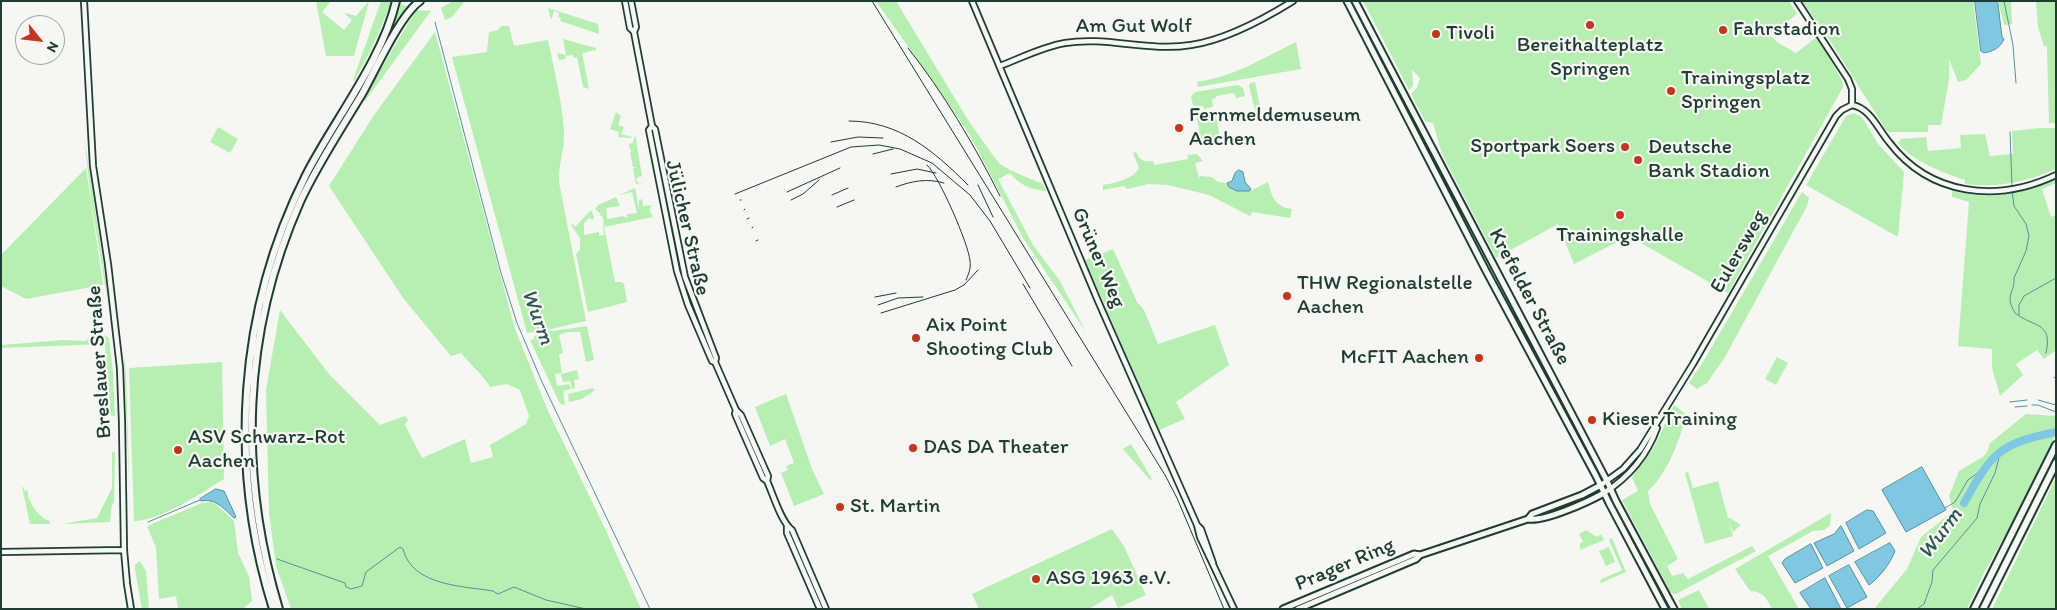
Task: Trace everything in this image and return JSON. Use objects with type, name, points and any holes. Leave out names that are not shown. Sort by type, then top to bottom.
[{"type":"highway","points":[[272,609],[254,536],[245,455],[246,387],[257,315],[278,240],[294,200],[384,37],[396,1]]},
{"type":"highway","points":[[279,609],[260,535],[251,455],[253,388],[263,316],[272,278],[284,242],[312,178],[399,28],[411,9],[420,1]]},
{"type":"highway","points":[[1974,609],[2056,444]]},
{"type":"highway","points":[[1984,609],[2056,462]]},
{"type":"main road","name":"Breslauer Straße","points":[[84,1],[93,166],[112,294],[120,368],[124,550],[131,609]]},
{"type":"main road","name":"Jülicher Straße","points":[[625,1],[630,28],[634,32]]},
{"type":"main road","name":"Jülicher Straße","points":[[631,1],[636,27],[634,32],[652,126],[655,129],[685,277],[716,358],[715,362]]},
{"type":"main road","name":"Grüner Weg","points":[[972,1],[1098,301],[1197,525],[1201,529],[1213,558],[1213,564],[1234,609]]},
{"type":"main road","name":"Am Gut Wolf","points":[[1000,66],[1046,47],[1066,43],[1084,42],[1164,46],[1205,42],[1228,34],[1293,1]]},
{"type":"main road","name":"Krefelder Straße","points":[[1347,1],[1485,269],[1665,609]]},
{"type":"main road","name":"Krefelder Straße","points":[[1355,1],[1611,488],[1619,508],[1674,609]]},
{"type":"main road","points":[[1797,1],[1848,79],[1852,89],[1852,105],[1859,106],[1866,112],[1898,153],[1917,168],[1932,178],[1948,185],[1972,190],[2011,191],[2056,175]]},
{"type":"main road","name":"Eulersweg","points":[[1601,485],[1632,460],[1660,419],[1836,116],[1852,105]]},
{"type":"main road","name":"Jülicher Straße","points":[[652,126],[649,130],[677,271],[699,332],[712,361],[715,362],[736,410],[742,415],[768,476],[767,481],[787,526],[787,533],[820,609]]},
{"type":"main road","points":[[658,175],[664,173]]},
{"type":"main road","points":[[666,219],[672,217]]},
{"type":"main road","points":[[699,332],[704,329]]},
{"type":"main road","name":"Eulersweg","points":[[1611,488],[1628,475],[1643,457],[1660,419]]},
{"type":"main road","name":"Prager Ring","points":[[1528,519],[1532,514],[1575,498],[1601,485]]},
{"type":"main road","name":"Prager Ring","points":[[1298,609],[1416,559],[1420,555],[1528,519],[1534,520],[1565,510],[1611,488]]},
{"type":"main road","name":"Jülicher Straße","points":[[787,526],[792,530],[826,609]]},
{"type":"main road","points":[[1,552],[124,550]]},
{"type":"main road","name":"Prager Ring","points":[[1284,609],[1385,565],[1414,554],[1420,555]]},
{"type":"green space","points":[[316,1],[331,1],[322,12],[344,30],[352,20],[345,14],[356,16],[369,1],[354,56],[326,56]]},
{"type":"green space","points":[[381,1],[392,2],[370,52],[354,81],[353,80]]},
{"type":"green space","points":[[453,1],[465,1],[452,17],[445,20],[441,8]]},
{"type":"green space","points":[[876,1],[896,1],[968,120],[1000,164],[1043,184],[1047,191],[1026,186],[1017,181],[1010,173],[998,179],[1033,245],[1060,281],[1086,332],[1023,238],[970,135]]},
{"type":"green space","name":"Sportpark Soers","points":[[1363,1],[1789,1],[1797,14],[1770,35],[1777,42],[1796,53],[1818,36],[1842,81],[1843,87],[1728,293],[1629,236],[1574,264],[1558,224],[1496,258],[1442,154],[1433,123],[1425,121],[1411,94],[1417,88],[1420,78],[1412,70],[1413,86],[1409,90]]},
{"type":"green space","points":[[1802,1],[1973,1],[1981,64],[1966,80],[1958,82],[1949,59],[1949,79],[1941,125],[1928,125],[1928,132],[1890,132],[1886,130],[1829,39]]},
{"type":"green space","points":[[1998,1],[2012,1],[2012,24],[2004,25]]},
{"type":"green space","points":[[2036,1],[2056,1],[2056,123],[2049,123],[2047,47],[2044,46],[2038,27]]},
{"type":"green space","points":[[399,3],[408,7],[372,69]]},
{"type":"green space","points":[[548,8],[598,24],[599,34],[560,21],[559,13],[554,11],[551,20]]},
{"type":"green space","points":[[416,10],[431,11],[365,101],[361,102]]},
{"type":"green space","points":[[501,26],[509,26],[514,46],[548,40],[560,97],[564,138],[559,182],[586,321],[547,330],[553,331],[587,326],[594,360],[586,362],[580,332],[568,332],[559,335],[563,353],[559,355],[562,373],[555,374],[557,386],[569,384],[571,389],[563,391],[565,404],[562,405],[530,340],[546,330],[527,333],[452,57],[487,52],[489,32],[498,30]]},
{"type":"green space","points":[[435,32],[515,329],[548,411],[601,520],[641,609],[291,609],[276,566],[269,513],[266,390],[280,310],[329,374],[380,425],[405,416],[408,420],[405,425],[422,458],[465,439],[471,463],[493,457],[490,445],[526,424],[529,416],[520,390],[507,384],[490,387],[461,353],[451,356],[403,298],[329,186],[374,115]]},
{"type":"green space","points":[[563,39],[596,48],[596,50],[582,53],[589,89],[583,87],[577,57],[574,58],[573,55],[565,56],[566,59],[559,60],[557,53],[566,55]]},
{"type":"green space","points":[[1296,42],[1301,69],[1198,87],[1197,82],[1210,80],[1236,71]]},
{"type":"green space","points":[[1255,82],[1261,112],[1259,113],[1260,118],[1257,118],[1249,86],[1250,83]]},
{"type":"green space","points":[[1238,85],[1243,88],[1245,96],[1236,98],[1234,93],[1216,96],[1216,98],[1212,99],[1213,107],[1204,109],[1203,106],[1193,106],[1191,96],[1195,92]]},
{"type":"green space","points":[[1215,111],[1220,138],[1202,142],[1196,115]]},
{"type":"green space","points":[[616,112],[621,116],[618,125],[624,127],[621,134],[631,138],[618,137],[619,132],[610,129]]},
{"type":"green space","points":[[1854,113],[1862,117],[1878,144],[1904,172],[1898,237],[1806,185],[1846,116]]},
{"type":"green space","points":[[218,127],[238,139],[230,153],[210,142]]},
{"type":"green space","points":[[2056,128],[2056,169],[2011,183],[1989,185],[1965,184],[1965,180],[1920,161],[1898,143],[1901,139],[1926,137],[1928,151],[1961,148],[1960,135],[1985,134],[1990,156],[2013,154],[2012,131]]},
{"type":"green space","points":[[635,134],[642,176],[636,180],[639,183],[646,182],[636,184],[633,169],[636,167],[633,167],[630,152],[633,150],[630,150],[629,144],[633,143]]},
{"type":"green space","points":[[84,136],[106,282],[107,298],[91,200]]},
{"type":"green space","points":[[1136,152],[1141,159],[1153,161],[1154,165],[1188,159],[1187,155],[1197,154],[1203,161],[1195,163],[1199,178],[1200,176],[1212,177],[1218,182],[1238,185],[1252,190],[1268,182],[1278,204],[1292,209],[1290,218],[1252,212],[1250,216],[1209,195],[1168,185],[1148,184],[1127,189],[1124,186],[1103,190],[1103,185],[1123,180],[1136,172],[1139,168],[1133,153]]},
{"type":"green space","points":[[1431,152],[1602,474],[1600,474],[1575,427],[1558,401],[1429,153]]},
{"type":"green space","points":[[86,168],[103,285],[26,299],[1,286],[1,255]]},
{"type":"green space","points":[[2056,178],[2056,183],[2042,189],[2051,217],[2056,215],[2056,350],[2044,359],[2037,350],[2016,364],[2023,375],[2000,396],[1992,368],[1992,349],[1958,346],[1969,202],[1952,197],[1952,191],[1980,195],[2005,194],[2017,192]]},
{"type":"green space","points":[[635,188],[639,209],[639,200],[642,199],[643,206],[651,205],[651,209],[649,209],[653,217],[604,227],[615,282],[622,282],[624,284],[627,302],[588,312],[576,254],[580,250],[580,238],[571,225],[573,224],[575,227],[591,210],[594,217],[593,220],[589,218],[584,223],[584,235],[599,232],[599,236],[604,235],[603,226],[605,225],[602,224],[604,222],[602,216],[599,216],[601,214],[595,209],[598,205],[616,197],[620,206],[606,208],[607,219],[623,216],[627,218],[627,214],[637,213],[632,192],[619,195]]},
{"type":"green space","points":[[1802,192],[1809,198],[1807,206],[1725,357],[1707,383],[1697,389],[1689,383]]},
{"type":"green space","points":[[1113,249],[1137,302],[1144,310],[1158,344],[1215,325],[1229,365],[1176,402],[1185,419],[1159,430],[1085,260]]},
{"type":"green space","points":[[113,260],[126,372],[130,508],[124,355]]},
{"type":"green space","points":[[105,335],[109,338],[115,417],[110,414],[105,344],[1,348],[1,345],[63,340],[85,341],[94,336]]},
{"type":"green space","points":[[1777,357],[1788,363],[1776,385],[1765,379]]},
{"type":"green space","name":"ASV Schwarz-Rot Aachen","points":[[222,362],[224,479],[168,511],[144,520],[134,521],[129,368]]},
{"type":"green space","points":[[577,370],[579,379],[574,380],[575,388],[572,389],[570,381],[563,382],[561,374]]},
{"type":"green space","points":[[593,388],[595,390],[582,399],[569,402],[568,394]]},
{"type":"green space","points":[[786,394],[812,469],[824,494],[794,506],[781,473],[788,470],[786,466],[794,463],[785,439],[770,446],[755,407]]},
{"type":"green space","points":[[1674,405],[1687,415],[1662,475],[1648,491],[1650,504],[1678,559],[1667,566],[1672,576],[1683,573],[1688,579],[1752,546],[1756,551],[1676,594],[1671,593],[1622,500],[1638,491],[1632,477],[1653,449]]},
{"type":"green space","points":[[2026,414],[2056,416],[2056,432],[2017,514],[1984,573],[1967,609],[1874,609],[1907,569],[1921,537],[1953,511],[1949,496],[1959,471],[1984,456],[1990,443]]},
{"type":"green space","points":[[1131,444],[1152,479],[1150,480],[1123,449]]},
{"type":"green space","points":[[109,451],[115,452],[114,503],[112,504],[110,522],[62,524],[97,518],[112,488],[112,452]]},
{"type":"green space","points":[[1688,472],[1693,488],[1718,481],[1728,518],[1741,525],[1733,532],[1728,519],[1733,536],[1705,544],[1685,473]]},
{"type":"green space","points":[[2056,477],[2056,609],[1992,609],[2000,593]]},
{"type":"green space","points":[[22,487],[25,491],[28,490],[29,499],[34,508],[50,521],[50,524],[30,524]]},
{"type":"green space","points":[[211,502],[217,505],[234,521],[238,553],[249,576],[252,601],[243,609],[178,609],[176,596],[159,599],[156,548],[147,526],[202,503]]},
{"type":"green space","points":[[1831,513],[1830,526],[1824,530],[1813,531],[1768,556],[1799,609],[1772,609],[1764,596],[1750,591],[1735,569]]},
{"type":"green space","points":[[1112,529],[1124,546],[1146,595],[1118,608],[1112,595],[1089,609],[979,609],[972,594]]},
{"type":"green space","points":[[1586,530],[1597,537],[1601,534],[1604,540],[1580,550],[1580,543],[1583,542],[1579,534]]},
{"type":"green space","points":[[1612,538],[1626,572],[1601,583],[1602,579],[1622,570],[1609,540]]},
{"type":"green space","points":[[1609,547],[1615,562],[1606,566],[1599,551]]},
{"type":"green space","points":[[140,561],[146,571],[149,609],[142,609],[135,570],[135,565]]},
{"type":"green space","points":[[1699,590],[1709,609],[1682,609],[1678,600]]},
{"type":"water","points":[[1975,1],[1996,1],[1998,4],[2002,37],[2004,39],[1996,49],[1984,53],[1981,51]]},
{"type":"water","points":[[1239,170],[1243,172],[1245,182],[1251,189],[1249,191],[1237,191],[1229,187],[1227,183],[1232,181],[1235,173]]},
{"type":"water","points":[[1922,467],[1946,510],[1906,532],[1882,490]]},
{"type":"water","points":[[216,489],[224,491],[236,517],[234,518],[223,508],[211,501],[201,501],[200,499]]},
{"type":"water","points":[[1867,510],[1873,511],[1886,533],[1859,549],[1846,523]]},
{"type":"water","points":[[1841,526],[1854,551],[1827,566],[1814,543],[1834,534]]},
{"type":"water","points":[[1890,543],[1895,551],[1893,556],[1881,574],[1869,585],[1855,562]]},
{"type":"water","points":[[1811,544],[1823,568],[1795,583],[1782,563],[1785,559]]},
{"type":"water","points":[[1849,565],[1867,597],[1847,608],[1829,576]]},
{"type":"water","points":[[1825,578],[1841,609],[1811,609],[1800,593]]},
{"type":"waterway","points":[[2004,1],[2013,45],[2016,83]]},
{"type":"waterway","name":"Wurm","points":[[435,22],[501,273],[517,323],[542,382],[650,609]]},
{"type":"waterway","points":[[2010,132],[2012,186]]},
{"type":"waterway","points":[[2012,190],[2014,206],[2026,224],[2029,236],[2026,251],[2014,278],[2010,302],[2015,313],[2044,330],[2047,335],[2046,353]]},
{"type":"waterway","points":[[2019,315],[2019,305],[2024,296],[2056,278]]},
{"type":"waterway","points":[[2010,402],[2027,400]]},
{"type":"waterway","points":[[2038,400],[2056,405]]},
{"type":"waterway","points":[[2032,405],[2038,405],[2056,412]]},
{"type":"waterway","points":[[2015,407],[2027,406]]},
{"type":"waterway","name":"Wurm","points":[[1964,503],[1982,472],[1999,453],[2021,441],[2056,432]]},
{"type":"waterway","name":"Wurm","points":[[1917,609],[1924,604],[1932,582],[1933,570],[1977,518],[1980,504],[1995,473],[2001,450]]},
{"type":"waterway","points":[[1945,508],[1955,502],[1968,480],[1982,470]]},
{"type":"waterway","points":[[148,522],[200,500]]},
{"type":"waterway","points":[[277,559],[345,583],[346,587],[351,589],[362,586],[366,572],[400,547],[403,549],[408,561],[417,570],[440,582],[493,591],[498,594],[514,587],[546,600],[586,609]]},
{"type":"railway","points":[[872,1],[1165,475],[1177,498],[1224,609]]},
{"type":"railway","points":[[908,48],[958,120],[1000,196]]},
{"type":"railway","points":[[849,121],[867,122],[900,132],[929,150],[968,185]]},
{"type":"railway","points":[[831,142],[858,137],[883,138]]},
{"type":"railway","points":[[735,194],[851,147],[879,145],[900,149],[932,163],[970,195],[990,221],[1030,288]]},
{"type":"railway","points":[[873,154],[893,149]]},
{"type":"railway","points":[[927,165],[939,182],[965,241],[970,264],[966,280]]},
{"type":"railway","points":[[787,192],[840,168]]},
{"type":"railway","points":[[891,174],[917,169],[936,173]]},
{"type":"railway","points":[[791,200],[803,194],[819,180]]},
{"type":"railway","points":[[896,187],[920,181],[944,183]]},
{"type":"railway","points":[[978,185],[993,217]]},
{"type":"railway","points":[[832,195],[848,188]]},
{"type":"railway","points":[[837,207],[854,200]]},
{"type":"railway","points":[[881,313],[955,290],[964,285],[978,270]]},
{"type":"railway","points":[[1023,284],[1072,366]]},
{"type":"railway","points":[[875,297],[896,293]]},
{"type":"railway","points":[[878,305],[898,298],[923,297]]},
{"type":"place","name":"Bereithalteplatz Springen","points":[[1590,25]]},
{"type":"place","name":"Fahrstadion","points":[[1723,30]]},
{"type":"place","name":"Tivoli","points":[[1436,34]]},
{"type":"place","name":"Trainingsplatz Springen","points":[[1671,91]]},
{"type":"place","name":"Fernmeldemuseum Aachen","points":[[1179,128]]},
{"type":"place","name":"Sportpark Soers","points":[[1625,147]]},
{"type":"place","name":"Deutsche Bank Stadion","points":[[1638,160]]},
{"type":"place","name":"Trainingshalle","points":[[1620,215]]},
{"type":"place","name":"THW Regionalstelle Aachen","points":[[1287,296]]},
{"type":"place","name":"Aix Point Shooting Club","points":[[916,338]]},
{"type":"place","name":"McFIT Aachen","points":[[1479,358]]},
{"type":"place","name":"Kieser Training","points":[[1592,420]]},
{"type":"place","name":"DAS DA Theater","points":[[913,448]]},
{"type":"place","name":"ASV Schwarz-Rot Aachen","points":[[178,450]]},
{"type":"place","name":"St. Martin","points":[[840,507]]},
{"type":"place","name":"ASG 1963 e.V.","points":[[1036,579]]}]
